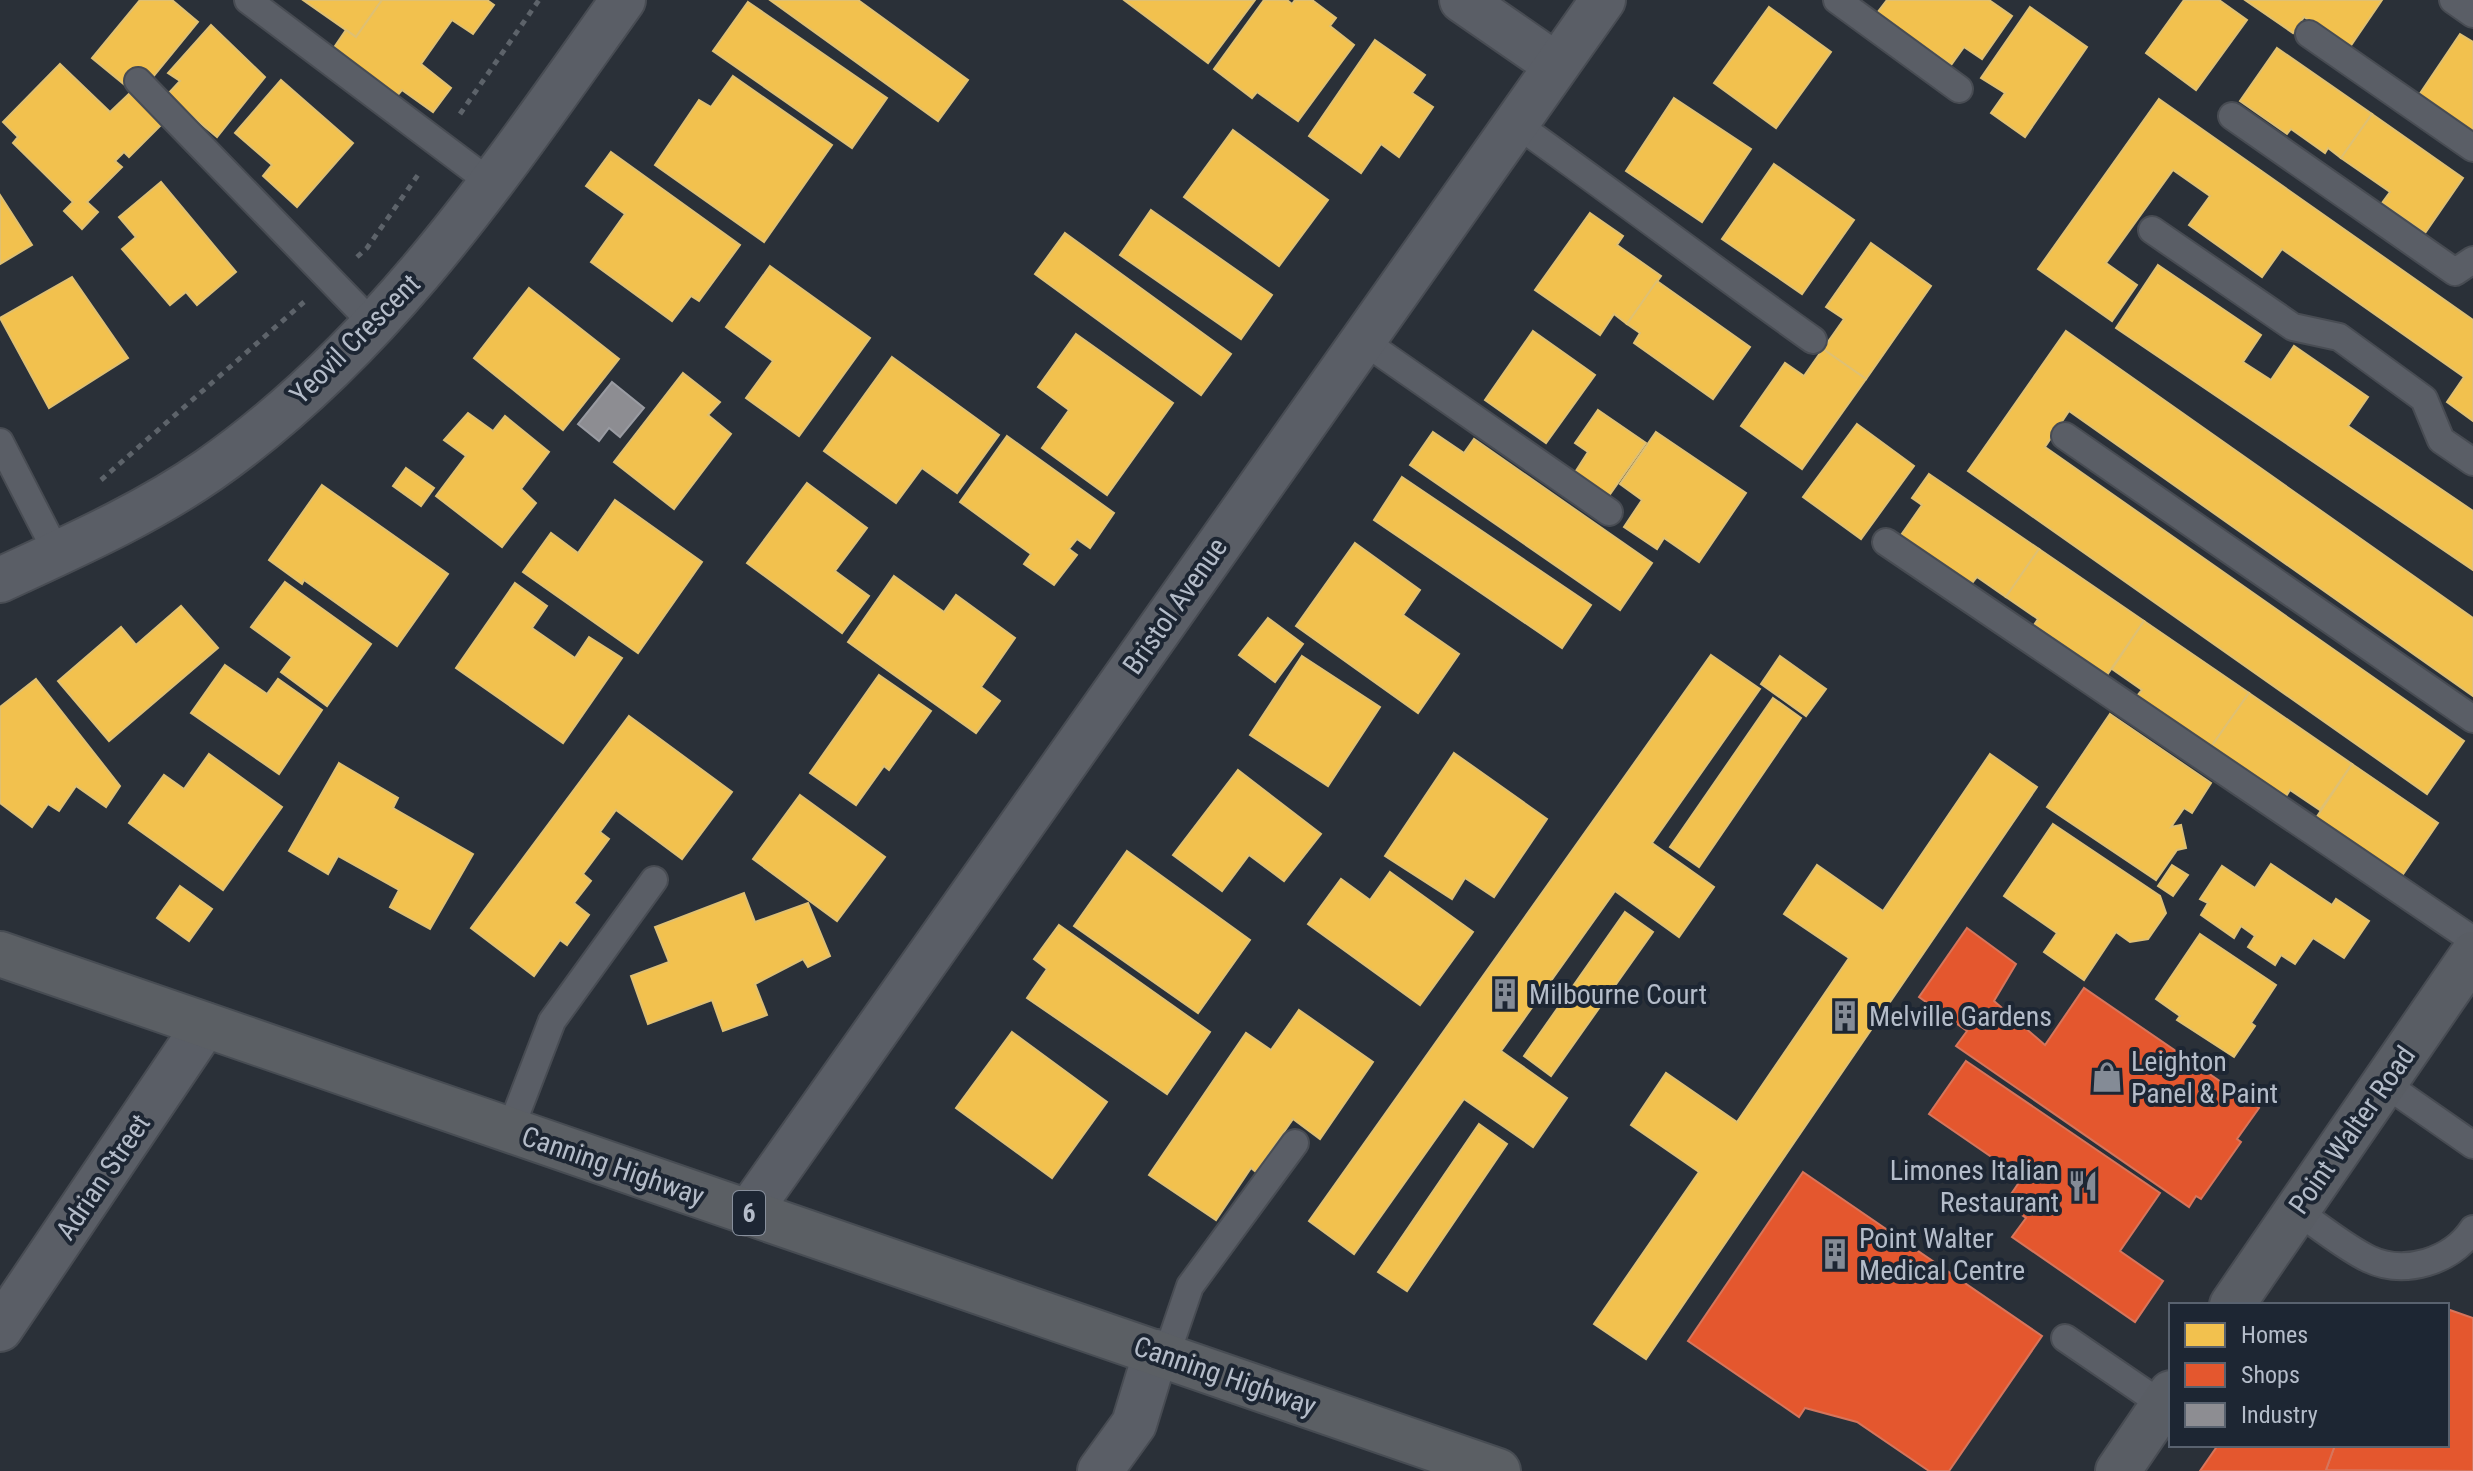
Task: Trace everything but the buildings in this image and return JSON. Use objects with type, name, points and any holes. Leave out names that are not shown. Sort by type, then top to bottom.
[{"type":"highway","name":"Canning Highway","points":[[0,954],[1498,1471]]},
{"type":"main road","name":"Point Walter Road","points":[[2233,1303],[2473,954]]},
{"type":"main road","points":[[2118,1471],[2167,1399]]},
{"type":"street","name":"Yeovil Crescent","points":[[0,580],[58,555],[208,470],[328,373],[375,326],[491,183],[623,0]]},
{"type":"street","points":[[1462,0],[1556,65]]},
{"type":"street","name":"Bristol Avenue","points":[[748,1213],[1603,0]]},
{"type":"street","name":"Adrian Street","points":[[0,1329],[205,1025]]},
{"type":"street","points":[[1100,1471],[1134,1424],[1161,1354]]},
{"type":"lane","points":[[248,0],[491,183]]},
{"type":"lane","points":[[1837,0],[1959,89]]},
{"type":"lane","points":[[2453,0],[2473,14]]},
{"type":"lane","points":[[2309,34],[2473,148]]},
{"type":"lane","points":[[138,81],[375,326]]},
{"type":"lane","points":[[2232,116],[2455,272],[2473,260]]},
{"type":"lane","points":[[1515,123],[1660,225],[1711,267],[1813,340]]},
{"type":"lane","points":[[2152,230],[2293,327],[2339,337],[2424,399],[2441,440],[2473,462]]},
{"type":"lane","points":[[1362,340],[1609,512]]},
{"type":"lane","points":[[2065,436],[2473,719]]},
{"type":"lane","points":[[0,442],[58,555]]},
{"type":"lane","points":[[1886,542],[2473,940]]},
{"type":"lane","points":[[510,1130],[552,1021],[654,880]]},
{"type":"lane","points":[[2384,1083],[2473,1145]]},
{"type":"lane","points":[[1161,1354],[1190,1286],[1295,1143]]},
{"type":"lane","points":[[2296,1211],[2371,1260],[2424,1266],[2466,1240],[2473,1229]]},
{"type":"lane","points":[[2065,1338],[2167,1399]]},
{"type":"place","name":"Milbourne Court","points":[[1505,994]]},
{"type":"place","name":"Melville Gardens","points":[[1845,1016]]},
{"type":"place","name":"Leighton Panel & Paint","points":[[2107,1077]]},
{"type":"place","name":"Limones Italian Restaurant","points":[[2083,1186]]},
{"type":"place","name":"Point Walter Medical Centre","points":[[1835,1254]]}]
